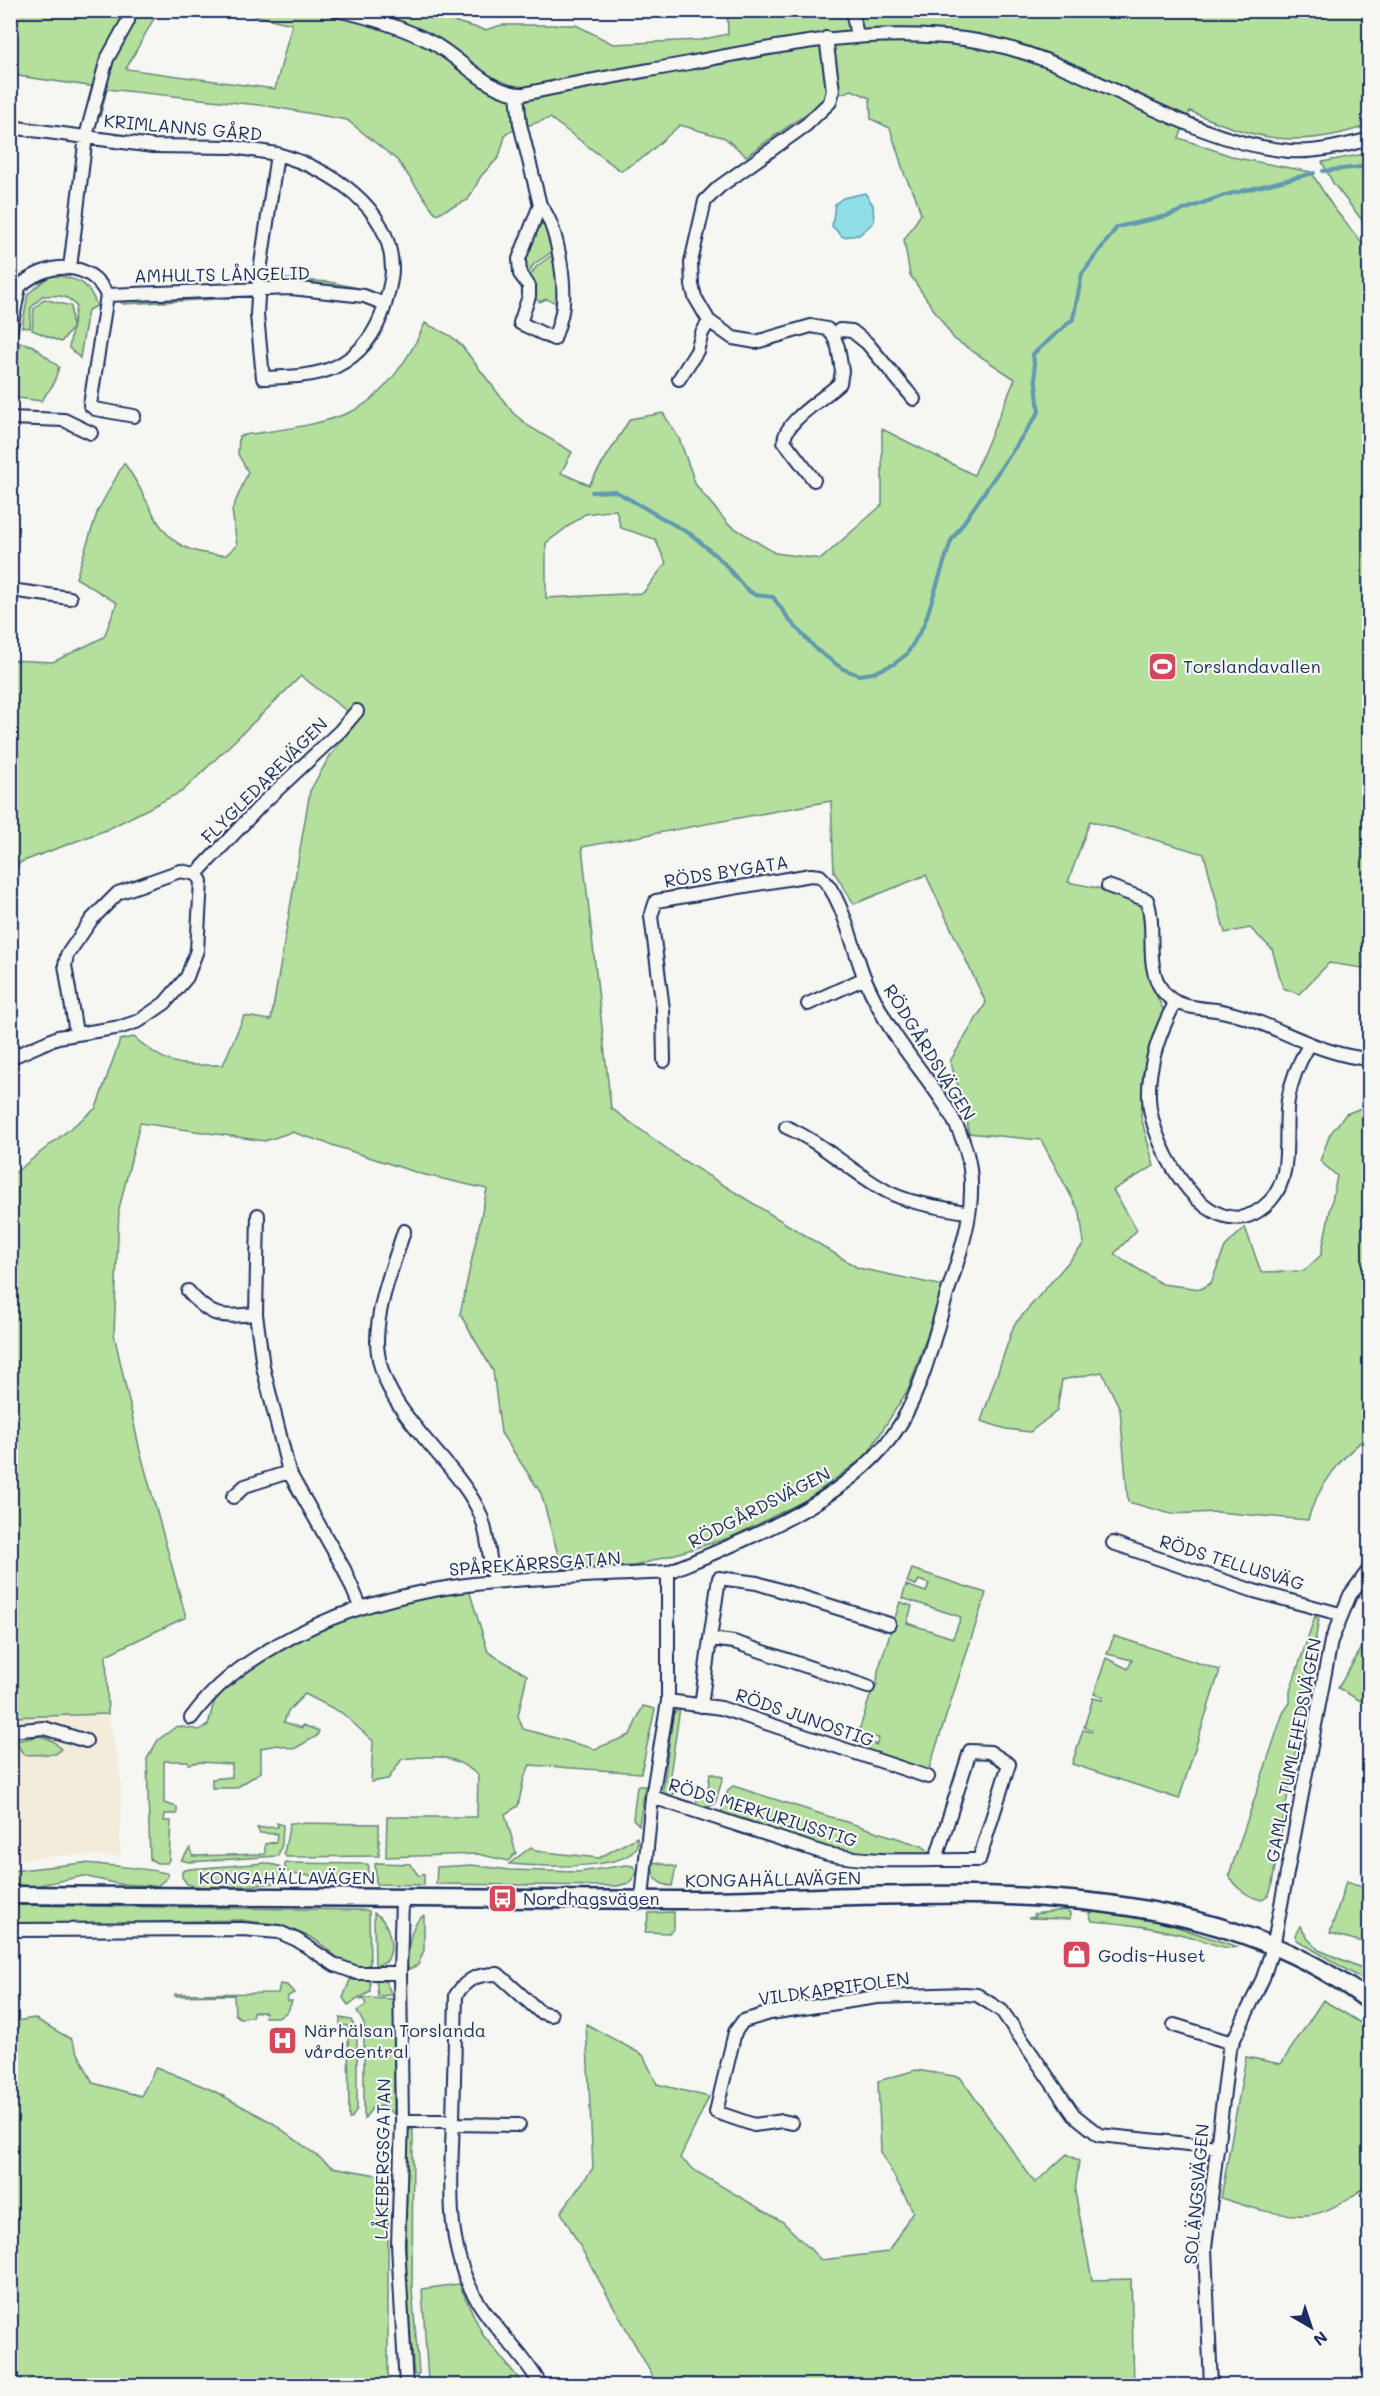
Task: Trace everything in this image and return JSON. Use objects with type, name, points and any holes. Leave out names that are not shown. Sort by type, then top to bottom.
[{"type":"street","points":[[70,268],[86,136],[107,59],[128,21],[129,10]]},
{"type":"street","points":[[336,10],[377,20],[418,35],[460,60],[493,86],[504,92],[517,94],[826,38],[904,34],[965,39],[993,44],[1096,80],[1189,124],[1260,146],[1290,151],[1313,150],[1370,139]]},
{"type":"street","points":[[852,10],[856,36]]},
{"type":"street","points":[[814,480],[784,441],[784,433],[790,424],[826,397],[840,383],[841,361],[833,335],[820,326],[811,326],[756,342],[733,338],[709,321],[695,297],[692,285],[692,262],[701,209],[718,187],[806,125],[830,102],[834,90],[826,38]]},
{"type":"street","points":[[517,94],[520,124],[540,205],[547,213],[559,259],[564,302],[554,339],[520,323],[529,296],[529,286],[520,274],[519,259],[540,205]]},
{"type":"street","name":"KRIMLANNS GÅRD","points":[[10,127],[153,146],[233,147],[277,154],[315,167],[351,190],[363,201],[381,228],[390,250],[392,268],[387,298],[374,333],[346,361],[321,372],[263,378],[257,315],[259,283]]},
{"type":"street","points":[[259,283],[277,154]]},
{"type":"street","points":[[10,334],[15,286],[50,268],[70,268],[90,275],[106,295],[90,405],[95,410],[134,416]]},
{"type":"street","name":"AMHULTS LÅNGELID","points":[[106,295],[259,283],[387,298]]},
{"type":"street","points":[[679,379],[697,351],[702,333],[709,321]]},
{"type":"street","points":[[833,335],[840,330],[852,331],[867,342],[914,399]]},
{"type":"street","points":[[10,418],[64,420],[91,433]]},
{"type":"street","points":[[10,590],[70,598]]},
{"type":"street","name":"FLYGLEDAREVÄGEN","points":[[196,874],[247,819],[340,731],[357,711]]},
{"type":"street","points":[[10,1058],[48,1040],[76,1033],[121,1027],[139,1021],[165,1003],[187,977],[197,950],[201,881],[196,874],[180,871],[128,889],[106,903],[92,919],[67,955],[65,965],[76,1033]]},
{"type":"street","name":"RÖDGÅRDSVÄGEN","points":[[668,1572],[735,1543],[807,1507],[838,1489],[877,1456],[901,1423],[920,1380],[960,1254],[969,1213],[971,1188],[969,1163],[961,1137],[934,1089],[887,1023],[865,978],[831,890],[820,876]]},
{"type":"street","name":"RÖDS BYGATA","points":[[664,1061],[663,1009],[651,916],[656,901],[744,885],[820,876]]},
{"type":"street","points":[[1108,886],[1147,900],[1155,975],[1160,989],[1175,1003],[1230,1012],[1337,1055],[1370,1059]]},
{"type":"street","name":"RÖDGÅRDSVÄGEN","points":[[808,1004],[865,978]]},
{"type":"street","points":[[1175,1003],[1162,1029],[1150,1076],[1149,1100],[1153,1124],[1161,1149],[1173,1169],[1190,1191],[1217,1214],[1232,1217],[1247,1215],[1271,1200],[1278,1190],[1284,1174],[1288,1099],[1293,1078],[1309,1045]]},
{"type":"street","points":[[786,1127],[813,1139],[893,1194],[914,1203],[969,1213]]},
{"type":"street","points":[[258,1215],[256,1314],[263,1367],[289,1472],[344,1569],[360,1606]]},
{"type":"street","points":[[404,1231],[382,1306],[377,1342],[380,1360],[385,1378],[402,1408],[465,1486],[480,1511],[494,1581]]},
{"type":"street","points":[[188,1291],[208,1312],[234,1316],[256,1314]]},
{"type":"street","points":[[233,1497],[245,1486],[289,1472]]},
{"type":"street","name":"RÖDS TELLUSVÄG","points":[[1113,1543],[1254,1591],[1340,1614]]},
{"type":"street","name":"GAMLA TUMLEHEDSVÄGEN","points":[[1273,1947],[1331,1641],[1340,1614],[1350,1595],[1370,1568]]},
{"type":"street","points":[[642,1899],[652,1797],[668,1701],[668,1572]]},
{"type":"street","name":"SPÅREKÄRRSGATAN","points":[[191,1718],[206,1697],[224,1679],[292,1636],[360,1606],[436,1588],[494,1581],[668,1572]]},
{"type":"street","points":[[701,1706],[720,1578],[757,1583],[889,1624]]},
{"type":"street","points":[[710,1639],[734,1642],[868,1687]]},
{"type":"street","name":"RÖDS JUNOSTIG","points":[[668,1701],[721,1708],[928,1777]]},
{"type":"street","points":[[10,1731],[44,1728],[86,1742]]},
{"type":"street","name":"RÖDS MERKURIUSSTIG","points":[[652,1797],[827,1854],[890,1862],[936,1859],[979,1860],[1009,1764],[990,1752],[970,1751],[936,1859]]},
{"type":"street","name":"KONGAHÄLLAVÄGEN","points":[[10,1895],[642,1899],[967,1897],[1088,1901],[1162,1912],[1273,1947],[1331,1974],[1370,2002]]},
{"type":"street","name":"LÅKEBERGSGATAN","points":[[402,1898],[400,1973],[402,2121],[398,2245],[406,2385]]},
{"type":"street","points":[[10,1930],[242,1929],[279,1932],[297,1940],[346,1970],[357,1973],[400,1973]]},
{"type":"street","name":"SOLÄNGSVÄGEN","points":[[1211,2385],[1205,2248],[1232,2043],[1263,1978],[1273,1947]]},
{"type":"street","points":[[541,2385],[498,2332],[472,2292],[458,2253],[452,2196],[456,1995],[470,1978],[498,1974],[540,2012],[551,2015]]},
{"type":"street","name":"VILDKAPRIFOLEN","points":[[792,2123],[783,2121],[754,2126],[716,2112],[735,2032],[743,2022],[770,2013],[877,1996],[964,1994],[977,1995],[1002,2011],[1074,2115],[1099,2135],[1218,2147]]},
{"type":"street","points":[[1174,2025],[1232,2043]]},
{"type":"street","points":[[402,2121],[519,2125]]},
{"type":"shaded area","points":[[108,1714],[121,1777],[120,1856],[71,1855],[11,1860],[10,1717]]},
{"type":"green space","points":[[727,10],[1369,11],[1369,125],[1321,137],[1278,138],[1236,129],[1190,111],[1179,138],[1237,158],[1311,172],[1333,207],[1369,252],[1369,969],[1329,963],[1299,994],[1283,988],[1272,949],[1250,928],[1225,933],[1204,854],[1090,821],[1068,882],[1107,890],[1144,907],[1151,985],[1164,1011],[1146,1063],[1141,1117],[1154,1166],[1113,1190],[1137,1230],[1114,1254],[1162,1284],[1201,1289],[1211,1283],[1225,1247],[1245,1227],[1261,1272],[1304,1271],[1321,1255],[1337,1176],[1320,1161],[1330,1134],[1346,1114],[1369,1105],[1369,1436],[1350,1452],[1332,1473],[1317,1497],[1308,1520],[1217,1512],[1171,1514],[1128,1502],[1120,1409],[1102,1372],[1062,1380],[1057,1411],[1030,1432],[1006,1429],[981,1421],[1014,1325],[1084,1244],[1080,1213],[1041,1140],[968,1133],[967,1102],[960,1092],[950,1061],[986,1003],[926,875],[854,904],[834,872],[831,801],[582,847],[611,1108],[681,1159],[858,1268],[944,1286],[909,1388],[867,1455],[808,1499],[732,1537],[635,1566],[562,1569],[541,1493],[501,1433],[493,1371],[460,1314],[487,1189],[421,1174],[292,1132],[265,1141],[140,1123],[119,1209],[114,1334],[140,1451],[186,1617],[106,1655],[108,1714],[11,1717],[11,1176],[96,1108],[120,1040],[134,1037],[156,1054],[175,1062],[223,1065],[244,1016],[271,1020],[310,791],[328,759],[357,719],[301,676],[183,791],[106,830],[21,862],[11,874],[11,660],[53,662],[104,637],[117,603],[76,578],[98,510],[124,463],[152,512],[171,538],[184,547],[202,553],[226,555],[237,545],[232,510],[248,472],[238,454],[239,436],[322,422],[361,406],[373,398],[394,375],[412,349],[425,323],[451,336],[462,346],[513,413],[530,427],[572,452],[561,473],[589,485],[630,419],[663,413],[679,438],[696,485],[728,524],[775,553],[821,559],[882,505],[882,429],[974,475],[1015,379],[954,339],[910,275],[904,240],[921,214],[915,195],[905,176],[890,128],[871,119],[870,98],[852,90],[829,98],[746,156],[725,138],[680,125],[644,157],[621,171],[550,118],[506,133],[499,157],[481,176],[468,200],[436,214],[397,160],[347,120],[268,106],[107,89],[100,117],[96,117],[103,88],[11,75],[11,11],[158,11],[126,69],[275,89],[292,24],[239,12],[214,11],[416,11],[485,30],[502,25],[576,25],[613,44],[700,40],[728,34]],"holes":[[[616,510],[621,528],[655,539],[666,563],[643,593],[546,598],[546,543],[585,514]]]},
{"type":"green space","points":[[1370,153],[1369,229],[1333,183],[1322,162]]},
{"type":"green space","points":[[546,222],[555,250],[534,264],[528,274],[524,259],[538,226]]},
{"type":"green space","points":[[555,253],[560,304],[546,299],[540,302],[533,297],[529,277],[537,266]]},
{"type":"green space","points":[[55,275],[82,283],[90,291],[97,306],[88,310],[80,358],[69,348],[76,306],[69,299],[42,296],[31,308],[30,328],[22,327],[28,294],[48,277]]},
{"type":"green space","points":[[287,279],[329,282],[368,290],[369,293],[285,282]]},
{"type":"green space","points":[[238,294],[235,298],[123,304],[119,301]]},
{"type":"green space","points":[[44,299],[71,306],[72,329],[61,342],[32,330],[34,309]]},
{"type":"green space","points":[[20,342],[33,346],[59,367],[53,385],[41,401],[11,397]]},
{"type":"green space","points":[[912,1569],[986,1593],[928,1772],[854,1748],[857,1736],[876,1745],[879,1738],[858,1734],[872,1690],[877,1684],[878,1671],[900,1602],[912,1606],[907,1623],[953,1638],[961,1617],[902,1598],[906,1585],[926,1592],[929,1584],[919,1580],[916,1585],[907,1582]]},
{"type":"green space","points":[[469,1590],[488,1652],[527,1675],[518,1716],[523,1729],[595,1749],[630,1735],[643,1706],[655,1709],[641,1773],[530,1765],[524,1778],[518,1806],[505,1814],[516,1853],[508,1861],[478,1854],[386,1857],[387,1817],[477,1817],[478,1775],[451,1759],[424,1757],[402,1759],[388,1779],[371,1782],[373,1741],[342,1713],[305,1694],[288,1711],[284,1722],[302,1728],[303,1725],[319,1731],[317,1736],[294,1749],[278,1745],[261,1748],[261,1772],[236,1788],[212,1788],[212,1779],[232,1777],[232,1764],[199,1762],[188,1764],[188,1761],[164,1761],[164,1803],[177,1807],[177,1814],[165,1814],[164,1821],[171,1821],[169,1860],[167,1863],[157,1863],[150,1859],[147,1759],[158,1740],[177,1726],[199,1730],[208,1725],[214,1703],[224,1689],[264,1660],[317,1632],[393,1603]]},
{"type":"green space","points":[[1315,1616],[1319,1619],[1271,1889],[1268,1896],[1262,1900],[1242,1891],[1229,1875],[1283,1713],[1290,1703],[1290,1691]]},
{"type":"green space","points":[[1114,1636],[1220,1670],[1179,1799],[1072,1764],[1083,1730],[1091,1732],[1092,1730],[1084,1727],[1093,1698],[1102,1700],[1103,1697],[1094,1694],[1106,1658],[1128,1669],[1132,1660],[1107,1654]]},
{"type":"green space","points":[[1369,1636],[1369,1706],[1338,1688]]},
{"type":"green space","points":[[680,1708],[668,1788],[679,1790],[671,1796],[664,1793],[663,1789],[673,1714]]},
{"type":"green space","points":[[41,1736],[53,1741],[61,1749],[56,1754],[24,1755],[15,1741]]},
{"type":"green space","points":[[710,1773],[723,1777],[715,1804],[706,1808],[697,1804],[696,1797],[707,1797]]},
{"type":"green space","points":[[637,1786],[645,1786],[639,1825],[633,1819]]},
{"type":"green space","points":[[733,1786],[922,1846],[930,1852],[926,1855],[873,1855],[839,1851],[721,1813],[728,1790]]},
{"type":"green space","points":[[277,1823],[283,1825],[282,1844],[278,1856],[189,1862],[181,1860],[190,1848],[193,1856],[265,1854],[265,1844],[276,1842],[277,1834],[260,1833],[257,1828],[278,1827]]},
{"type":"green space","points":[[290,1823],[379,1824],[379,1856],[286,1857],[284,1853]]},
{"type":"green space","points":[[637,1837],[636,1849],[625,1857],[607,1862],[561,1866],[509,1864],[531,1847],[536,1851],[599,1858]]},
{"type":"green space","points":[[654,1862],[676,1867],[672,1886],[660,1883],[655,1878],[652,1865]]},
{"type":"green space","points":[[83,1863],[168,1874],[167,1878],[157,1886],[119,1884],[83,1876],[35,1886],[11,1885],[11,1871]]},
{"type":"green space","points":[[265,1863],[279,1866],[285,1882],[208,1887],[187,1884],[182,1877],[182,1871],[189,1869]]},
{"type":"green space","points":[[285,1863],[367,1864],[369,1866],[367,1878],[361,1880],[290,1874],[285,1869]]},
{"type":"green space","points":[[375,1864],[410,1864],[419,1876],[424,1874],[424,1885],[376,1884]]},
{"type":"green space","points":[[472,1865],[509,1870],[579,1872],[627,1865],[633,1866],[637,1873],[629,1883],[617,1886],[436,1884],[437,1867]]},
{"type":"green space","points":[[1346,1882],[1369,1889],[1369,1944],[1330,1933]]},
{"type":"green space","points":[[11,1905],[364,1910],[369,1911],[370,1964],[362,1967],[346,1963],[310,1937],[270,1923],[243,1920],[11,1925]]},
{"type":"green space","points":[[1066,1910],[1070,1913],[1070,1919],[1028,1918],[1035,1917],[1034,1914]]},
{"type":"green space","points":[[1092,1911],[1159,1921],[1238,1947],[1220,1946],[1194,1937],[1152,1928],[1092,1921],[1089,1914]]},
{"type":"green space","points":[[674,1912],[674,1929],[669,1933],[645,1932],[649,1913]]},
{"type":"green space","points":[[374,1913],[384,1922],[391,1942],[386,1962],[375,1966]]},
{"type":"green space","points":[[424,1915],[424,1950],[418,1965],[409,1969],[407,1965],[410,1938],[415,1925]]},
{"type":"green space","points":[[1300,1926],[1319,1950],[1364,1969],[1360,1978],[1297,1940],[1295,1935]]},
{"type":"green space","points":[[370,1978],[370,1992],[348,2005],[343,1998],[350,1980]]},
{"type":"green space","points":[[376,1979],[386,1982],[392,1995],[378,1996]]},
{"type":"green space","points":[[280,1984],[287,1985],[294,1993],[288,1996],[287,2001],[292,2001],[288,2011],[280,2017],[265,2017],[265,2012],[253,2012],[252,2017],[240,2018],[235,2014],[234,1995],[175,1996],[175,1994],[278,1993]]},
{"type":"green space","points":[[364,1998],[394,1999],[394,2114],[383,2106],[373,2107],[364,2119],[364,2024],[357,2011],[366,2005],[364,1999],[360,2000]]},
{"type":"green space","points":[[1323,2000],[1369,2028],[1369,2185],[1331,2208],[1307,2215],[1274,2213],[1221,2198],[1246,2057],[1281,2064]]},
{"type":"green space","points":[[34,2018],[71,2039],[93,2083],[141,2096],[156,2067],[212,2090],[273,2123],[332,2167],[388,2177],[388,2385],[11,2385],[11,2022]]},
{"type":"green space","points":[[340,2018],[351,2020],[357,2032],[357,2109],[351,2119],[349,2119],[348,2026],[340,2025]]},
{"type":"green space","points":[[586,2024],[643,2055],[657,2084],[709,2097],[680,2158],[697,2172],[783,2222],[821,2260],[888,2252],[913,2211],[881,2152],[878,2081],[916,2070],[960,2077],[1035,2183],[1067,2154],[1079,2161],[1075,2192],[1092,2280],[1131,2279],[1134,2385],[654,2385],[652,2375],[561,2212],[593,2168]]},
{"type":"green space","points":[[407,2130],[413,2130],[412,2290],[419,2373],[417,2376],[414,2374],[406,2275]]},
{"type":"green space","points":[[459,2284],[483,2335],[524,2385],[446,2385],[428,2381],[422,2289]]},
{"type":"water","points":[[865,193],[873,205],[874,222],[859,235],[843,237],[832,226],[835,204],[843,198]]},
{"type":"waterway","points":[[1323,171],[1370,166]]},
{"type":"waterway","points":[[592,492],[615,491],[692,535],[722,561],[745,588],[755,595],[773,597],[791,622],[817,650],[843,669],[859,675],[873,673],[894,664],[907,654],[924,625],[951,541],[1039,412],[1033,354],[1073,319],[1082,274],[1117,227],[1167,216],[1222,196],[1314,173]]},
{"type":"place","name":"Torslandavallen","points":[[1162,666]]},
{"type":"place","name":"Nordhagsvägen","points":[[502,1898]]},
{"type":"place","name":"Godis-Huset","points":[[1077,1955]]},
{"type":"place","name":"Närhälsan Torslanda vårdcentral","points":[[283,2040]]}]
